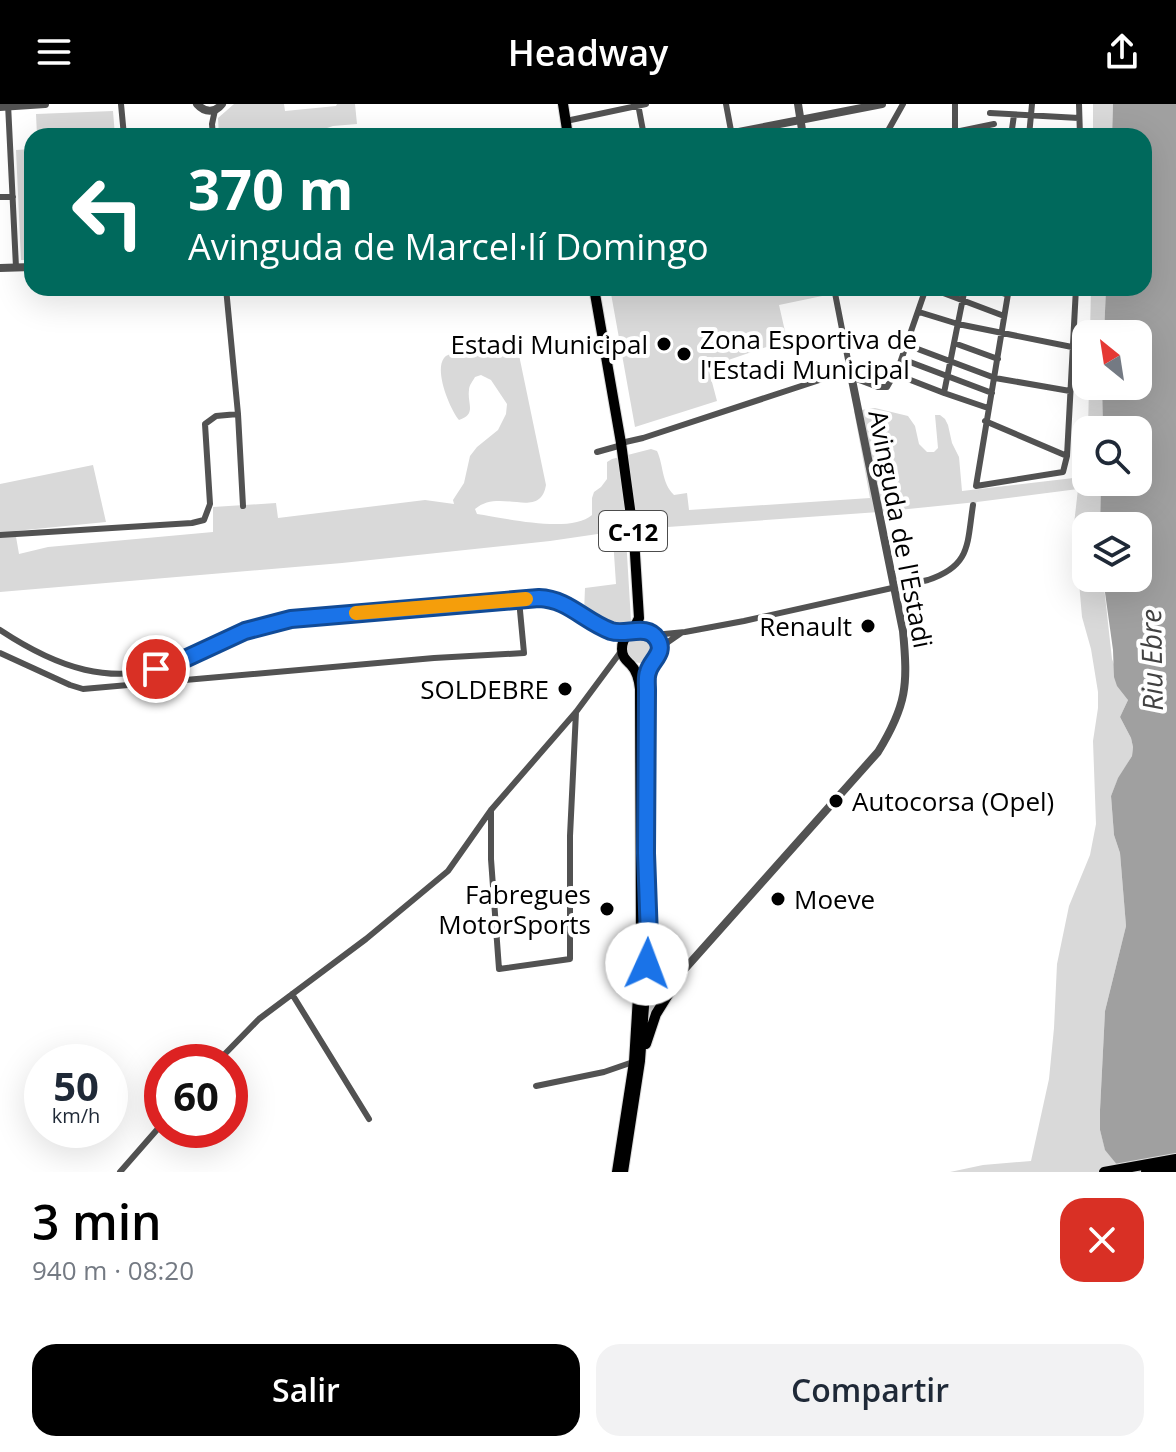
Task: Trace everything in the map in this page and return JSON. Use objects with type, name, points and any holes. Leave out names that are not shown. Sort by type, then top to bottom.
[{"type":"main road","points":[[563,104],[567,128]]},
{"type":"main road","name":"C-12","points":[[595,296],[622,444],[634,538],[639,618]]},
{"type":"main road","points":[[617,1172],[637,1062],[641,947],[640,689],[639,679],[624,658],[622,648],[639,618],[659,643],[659,653],[648,671],[647,681],[645,792],[653,980],[661,985],[666,984],[682,972]]},
{"type":"main road","points":[[632,632],[645,630],[652,634]]},
{"type":"main road","points":[[630,664],[640,668],[652,664]]},
{"type":"main road","points":[[623,1172],[649,938]]},
{"type":"main road","points":[[637,1062],[656,1014],[682,972]]},
{"type":"main road","points":[[1104,1172],[1176,1159]]},
{"type":"main road","points":[[1146,1172],[1176,1167]]},
{"type":"street","points":[[16,267],[5,106],[45,104]]},
{"type":"street","points":[[121,104],[123,128]]},
{"type":"street","points":[[726,104],[731,128]]},
{"type":"street","points":[[798,104],[801,128]]},
{"type":"street","points":[[759,128],[850,107],[882,104]]},
{"type":"street","points":[[890,128],[903,104]]},
{"type":"street","points":[[955,104],[955,128]]},
{"type":"street","points":[[990,104],[993,128]]},
{"type":"street","points":[[1030,128],[1032,104]]},
{"type":"street","points":[[1079,104],[1080,128]]},
{"type":"street","points":[[566,121],[641,105],[643,128]]},
{"type":"street","points":[[200,107],[218,107],[212,128]]},
{"type":"street","points":[[200,107],[212,124]]},
{"type":"street","points":[[990,113],[1079,118]]},
{"type":"street","points":[[1012,128],[1014,115]]},
{"type":"street","points":[[974,128],[994,124]]},
{"type":"street","points":[[0,155],[10,154]]},
{"type":"street","points":[[0,197],[13,197]]},
{"type":"street","points":[[0,268],[24,267]]},
{"type":"street","points":[[227,296],[243,506]]},
{"type":"street","name":"Avinguda de l'Estadi","points":[[682,972],[878,752],[893,727],[903,699],[906,669],[903,631],[835,296]]},
{"type":"street","points":[[597,452],[850,374],[887,387],[902,359],[925,296]]},
{"type":"street","points":[[949,296],[1004,316]]},
{"type":"street","points":[[944,393],[963,296]]},
{"type":"street","points":[[919,312],[958,324],[1001,333],[1072,347],[1067,456],[1063,472],[976,486],[985,421],[995,378],[1001,333],[1007,296]]},
{"type":"street","points":[[1074,320],[1075,296]]},
{"type":"street","points":[[954,343],[998,359]]},
{"type":"street","points":[[907,345],[995,378],[1070,391]]},
{"type":"street","points":[[902,359],[992,393]]},
{"type":"street","points":[[895,374],[988,408]]},
{"type":"street","points":[[0,535],[204,520],[210,504],[205,424],[216,416],[238,414]]},
{"type":"street","points":[[985,421],[1067,456]]},
{"type":"street","points":[[652,634],[685,632],[744,621],[942,575],[961,560],[966,550],[973,505]]},
{"type":"street","points":[[0,630],[39,654],[73,668],[133,674],[176,663],[245,631],[291,619],[552,599],[612,632],[632,632]]},
{"type":"street","points":[[0,653],[70,685],[93,689],[434,658],[524,653],[519,600]]},
{"type":"street","points":[[235,1044],[259,1019],[366,939],[448,871],[491,810],[607,672],[622,648],[612,632]]},
{"type":"street","points":[[659,653],[668,642],[685,632]]},
{"type":"street","points":[[607,672],[630,664]]},
{"type":"street","points":[[491,810],[491,859],[499,969],[570,959],[570,836],[576,712]]},
{"type":"street","points":[[292,994],[369,1119]]},
{"type":"street","points":[[536,1086],[637,1062]]},
{"type":"street","points":[[120,1172],[144,1145]]},
{"type":"shaded area","points":[[234,104],[284,104],[285,111],[355,104],[357,124],[327,128],[219,128],[218,118]]},
{"type":"shaded area","points":[[1093,104],[1113,104],[1112,128],[1093,128]]},
{"type":"shaded area","points":[[113,111],[114,128],[37,128],[36,114]]},
{"type":"shaded area","points":[[16,150],[24,150],[24,260],[21,260]]},
{"type":"shaded area","name":"Zona Esportiva de l'Estadi Municipal","points":[[611,296],[822,296],[779,305],[787,340],[708,367],[717,401],[635,427]]},
{"type":"shaded area","points":[[1091,296],[1106,296],[1105,320],[1090,320]]},
{"type":"shaded area","points":[[449,355],[519,355],[546,485],[536,501],[485,503],[475,509],[477,514],[537,523],[582,521],[592,515],[594,492],[607,479],[607,462],[651,449],[657,451],[665,479],[674,495],[687,493],[689,510],[870,498],[854,411],[875,408],[908,416],[915,426],[919,444],[927,452],[938,448],[935,415],[945,419],[959,457],[962,491],[1072,478],[1072,490],[879,512],[625,530],[342,563],[0,592],[0,484],[93,465],[106,522],[15,531],[19,554],[48,547],[213,532],[213,507],[276,503],[278,518],[425,500],[454,504],[453,500],[464,483],[470,456],[498,430],[507,404],[491,380],[481,375],[475,377],[469,388],[470,412],[459,420],[444,390],[441,372],[441,364]]},
{"type":"shaded area","points":[[1089,400],[1102,400],[1103,416],[1088,416]]},
{"type":"shaded area","points":[[1077,496],[1101,496],[1100,512],[1075,512]]},
{"type":"shaded area","points":[[626,538],[631,621],[625,629],[614,629],[584,613],[585,588],[616,584],[613,539]]},
{"type":"shaded area","points":[[1080,592],[1105,592],[1112,659],[1128,700],[1120,717],[1133,747],[1132,756],[1111,796],[1114,835],[1120,853],[1126,926],[1105,1011],[1100,1110],[1100,1130],[1105,1149],[1123,1172],[950,1172],[983,1165],[1031,1161],[1049,1079],[1057,964],[1069,906],[1090,855],[1096,824],[1093,741],[1098,692]]},
{"type":"shaded area","points":[[641,635],[651,639],[655,649],[651,659],[641,663],[631,659],[627,649],[631,639]]},
{"type":"shaded area","points":[[649,977],[652,983],[675,980],[644,1040]]},
{"type":"water","name":"Riu Ebre","points":[[1113,104],[1176,104],[1176,1172],[1123,1172],[1105,1150],[1100,1130],[1100,1110],[1105,1011],[1126,926],[1120,853],[1114,835],[1111,796],[1132,756],[1133,747],[1120,717],[1128,700],[1114,677],[1105,592],[1152,592],[1152,512],[1100,512],[1101,496],[1152,496],[1152,416],[1103,416],[1102,400],[1152,400],[1152,320],[1105,320],[1106,296],[1152,296],[1152,128],[1112,128]]},
{"type":"tunnel","points":[[973,505],[976,486]]},
{"type":"slow traffic","points":[[356,613],[526,599]]},
{"type":"place","name":"Estadi Municipal","points":[[664,344]]},
{"type":"place","name":"Zona Esportiva de l'Estadi Municipal","points":[[684,354]]},
{"type":"place","name":"Renault","points":[[868,626]]},
{"type":"place","name":"SOLDEBRE","points":[[565,689]]},
{"type":"place","name":"Autocorsa (Opel)","points":[[836,801]]},
{"type":"place","name":"Moeve","points":[[778,899]]},
{"type":"place","name":"Fabregues MotorSports","points":[[607,909]]},
{"type":"route","points":[[156,669],[245,631],[291,619],[539,598],[562,602],[612,632],[645,630],[650,633],[657,639],[660,648],[648,671],[647,690],[647,964]]}]
